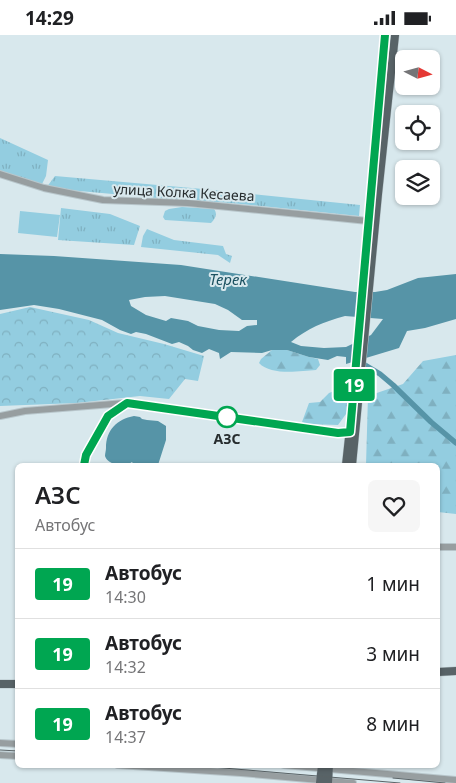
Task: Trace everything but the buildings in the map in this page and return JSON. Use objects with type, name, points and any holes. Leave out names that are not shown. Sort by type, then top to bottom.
[{"type":"main road","points":[[366,282],[368,221],[385,35]]},
{"type":"main road","points":[[352,463],[356,392],[366,282],[379,185],[395,35]]},
{"type":"main road","points":[[346,463],[356,392]]},
{"type":"main road","points":[[440,672],[456,671]]},
{"type":"main road","points":[[0,684],[15,684]]},
{"type":"main road","points":[[324,782],[326,768]]},
{"type":"street","name":"улица Колка Кесаева","points":[[0,174],[44,188],[103,200],[188,203],[368,221]]},
{"type":"street","points":[[84,463],[86,455],[108,416],[127,403]]},
{"type":"street","points":[[0,416],[25,411],[127,403],[338,433],[350,432]]},
{"type":"street","points":[[440,547],[456,547]]},
{"type":"street","points":[[0,743],[15,744]]},
{"type":"street","points":[[0,755],[15,756]]},
{"type":"street","points":[[164,768],[353,783]]},
{"type":"street","points":[[336,768],[456,780]]},
{"type":"green space","points":[[0,138],[48,160],[46,176],[41,186],[0,173]]},
{"type":"green space","points":[[55,176],[360,205],[359,216],[231,203],[46,188]]},
{"type":"green space","points":[[182,207],[214,209],[216,216],[211,223],[165,220],[163,217],[165,211]]},
{"type":"green space","points":[[61,208],[110,214],[140,226],[134,245],[58,240]]},
{"type":"green space","points":[[20,211],[60,215],[57,237],[18,233]]},
{"type":"green space","points":[[147,229],[174,240],[223,246],[226,254],[232,256],[230,263],[218,255],[141,247],[143,236]]},
{"type":"green space","points":[[30,307],[89,320],[118,333],[204,356],[198,381],[185,379],[169,399],[140,396],[77,403],[0,406],[0,314]]},
{"type":"green space","points":[[272,350],[287,350],[318,359],[320,365],[316,370],[286,372],[271,370],[259,363]]},
{"type":"green space","points":[[456,355],[456,514],[440,512],[440,463],[366,463],[368,396],[403,384],[423,361]]},
{"type":"green space","points":[[345,372],[351,375],[348,407],[346,414],[338,425],[306,424],[302,422],[309,403],[320,402],[329,393],[334,391],[342,392],[345,381],[343,375]]},
{"type":"water","name":"Терек","points":[[0,254],[181,265],[355,292],[387,290],[418,278],[456,274],[456,319],[407,331],[399,348],[346,364],[346,357],[337,356],[328,360],[309,357],[287,350],[272,350],[262,353],[231,352],[220,359],[219,353],[209,349],[202,353],[179,342],[172,344],[146,334],[136,332],[131,334],[102,320],[59,309],[34,305],[0,310]],"holes":[[[165,296],[215,304],[242,320],[257,320],[257,325],[247,326],[239,331],[198,326],[188,321],[171,318],[166,321],[146,315],[131,306],[129,300]],[[345,316],[383,319],[371,335],[346,347],[301,346],[291,342],[316,326]]]},
{"type":"water","points":[[134,416],[158,421],[166,426],[166,440],[159,463],[112,463],[105,456],[110,431],[128,417]]},
{"type":"waterway","points":[[360,362],[380,374],[456,443]]},
{"type":"tram line","points":[[0,750],[15,751]]},
{"type":"tram line","points":[[223,768],[400,783]]},
{"type":"tram line","points":[[393,778],[445,783]]},
{"type":"bus line","name":"19","points":[[84,463],[86,455],[108,416],[127,403],[338,433],[350,432],[385,35]]},
{"type":"place","name":"АЗС","points":[[227,417]]}]
